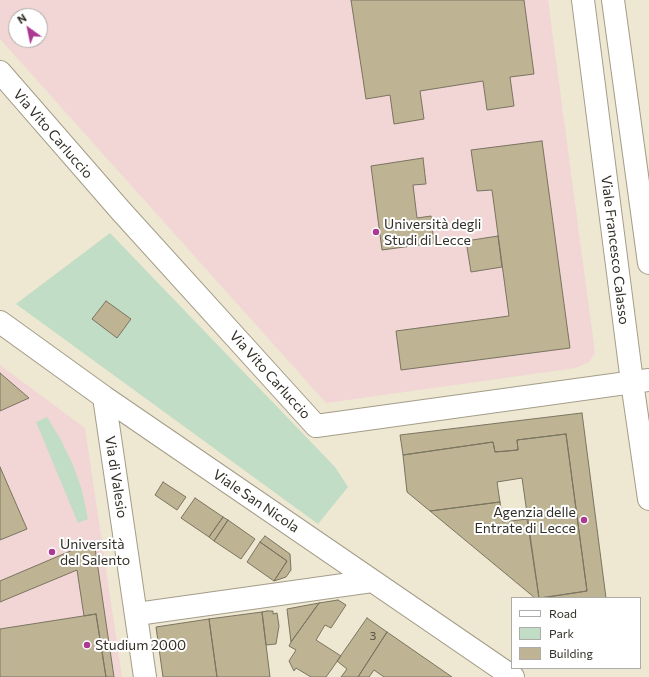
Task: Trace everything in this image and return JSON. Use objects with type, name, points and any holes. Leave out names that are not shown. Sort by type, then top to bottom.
[{"type":"street","name":"Viale Francesco Calasso","points":[[582,0],[640,381],[649,499]]},
{"type":"street","points":[[613,0],[649,263]]},
{"type":"street","name":"Via Vito Carluccio","points":[[0,72],[127,217],[316,426],[640,381]]},
{"type":"street","name":"Viale San Nicola","points":[[0,322],[104,397],[513,677]]},
{"type":"street","name":"Via di Valesio","points":[[104,397],[146,677]]},
{"type":"street","points":[[137,614],[372,581]]},
{"type":"shaded area","name":"Università degli Studi di Lecce","points":[[0,0],[548,0],[595,353],[589,362],[576,368],[326,403],[8,48],[48,48],[48,8],[8,8],[8,48],[0,39]]},
{"type":"shaded area","name":"Università del Salento","points":[[0,365],[85,428],[122,677],[0,677]]},
{"type":"green space","points":[[110,233],[335,467],[348,487],[318,524],[16,304]]},
{"type":"green space","points":[[47,417],[61,440],[73,465],[82,490],[88,519],[78,523],[36,422]]},
{"type":"building","points":[[351,0],[524,0],[534,74],[510,77],[514,106],[487,110],[483,81],[420,91],[424,119],[394,124],[390,95],[366,99]]},
{"type":"building","points":[[542,141],[570,348],[401,370],[396,331],[509,316],[492,190],[477,191],[471,150]]},
{"type":"building","points":[[423,158],[426,184],[413,185],[417,218],[431,216],[434,243],[382,250],[371,166]]},
{"type":"building","points":[[498,236],[502,267],[471,272],[466,241]]},
{"type":"building","points":[[106,301],[131,319],[117,338],[92,319]]},
{"type":"building","points":[[0,373],[29,398],[0,411]]},
{"type":"building","points":[[582,413],[606,597],[548,597],[587,591],[566,434],[517,440],[518,450],[495,452],[493,442],[403,455],[400,435]]},
{"type":"building","points":[[566,434],[587,591],[539,597],[522,478],[497,482],[500,502],[430,511],[407,492],[403,455],[493,442],[495,452],[518,450],[517,440]]},
{"type":"building","points":[[0,467],[27,529],[0,540]]},
{"type":"building","points":[[163,482],[186,497],[177,510],[155,495]]},
{"type":"building","points":[[195,498],[223,517],[209,537],[181,518]]},
{"type":"building","points":[[500,502],[503,522],[527,519],[539,597],[534,597],[430,511]]},
{"type":"building","points":[[223,517],[228,520],[214,541],[209,537]]},
{"type":"building","points":[[228,520],[255,539],[241,559],[214,541]]},
{"type":"building","points":[[265,536],[290,554],[291,570],[286,577],[274,581],[287,561],[260,542]]},
{"type":"building","points":[[94,541],[114,677],[106,677],[96,614],[84,616],[77,570],[0,602],[0,581]]},
{"type":"building","points":[[260,542],[287,561],[274,581],[247,562]]},
{"type":"building","points":[[338,600],[346,605],[331,628],[325,625],[316,640],[341,656],[326,677],[311,677],[296,668],[294,671],[289,661],[296,650],[289,646],[291,642],[319,603]]},
{"type":"building","points":[[319,603],[291,642],[287,609]]},
{"type":"building","points":[[273,611],[273,614],[277,613],[279,626],[276,644],[266,645],[262,612]]},
{"type":"building","points":[[262,612],[270,677],[217,677],[209,619]]},
{"type":"building","points":[[96,614],[106,677],[0,677],[0,629]]},
{"type":"building","points":[[367,618],[387,632],[358,677],[341,677],[347,669],[337,661]]},
{"type":"building","points":[[209,619],[217,677],[163,677],[156,627]]},
{"type":"building","points":[[387,632],[452,677],[384,677],[374,670],[369,677],[358,677]]},
{"type":"place","name":"Università degli Studi di Lecce","points":[[376,232]]},
{"type":"place","name":"Agenzia delle Entrate di Lecce","points":[[584,520]]},
{"type":"place","name":"Università del Salento","points":[[52,552]]},
{"type":"place","name":"Studium 2000","points":[[87,645]]}]
